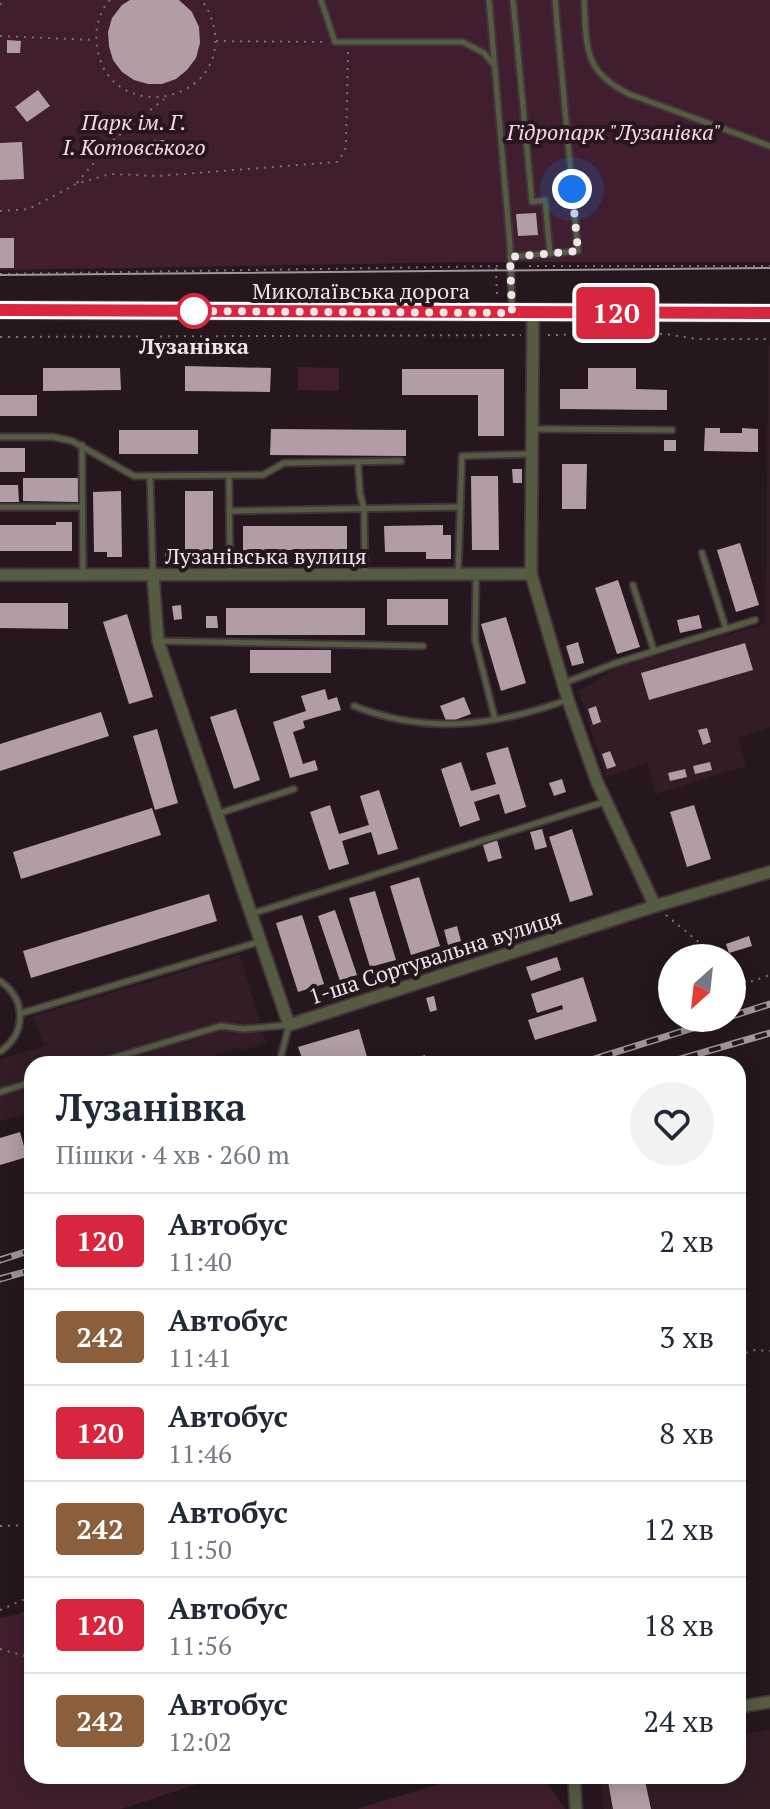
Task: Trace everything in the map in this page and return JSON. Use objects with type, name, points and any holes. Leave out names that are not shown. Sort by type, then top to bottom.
[{"type":"main road","name":"Миколаївська дорога","points":[[0,310],[770,313]]},
{"type":"street","points":[[533,313],[531,574],[568,700],[606,801],[655,906]]},
{"type":"street","name":"Лузанівська вулиця","points":[[0,575],[531,574]]},
{"type":"street","name":"1-ша Сортувальна вулиця","points":[[153,575],[158,641],[289,1025],[655,906],[770,872]]},
{"type":"street","points":[[746,1706],[770,1702]]},
{"type":"street","points":[[574,1784],[576,1809]]},
{"type":"lane","points":[[321,0],[335,42],[463,42],[484,53],[493,65]]},
{"type":"lane","points":[[489,0],[512,313]]},
{"type":"lane","points":[[513,0],[532,202],[545,200],[550,254]]},
{"type":"lane","points":[[510,257],[578,251],[555,0]]},
{"type":"lane","points":[[584,0],[588,54],[591,63],[607,81],[629,94],[770,146]]},
{"type":"lane","points":[[532,429],[672,430]]},
{"type":"lane","points":[[0,437],[53,437],[82,445],[126,473],[150,476],[263,475],[284,463],[401,461]]},
{"type":"lane","points":[[82,445],[83,575]]},
{"type":"lane","points":[[458,575],[462,456],[532,454]]},
{"type":"lane","points":[[358,462],[364,509],[365,575]]},
{"type":"lane","points":[[150,476],[153,575]]},
{"type":"lane","points":[[229,476],[230,575]]},
{"type":"lane","points":[[0,507],[82,507]]},
{"type":"lane","points":[[229,511],[460,507]]},
{"type":"lane","points":[[702,553],[726,629]]},
{"type":"lane","points":[[476,575],[475,640],[495,719]]},
{"type":"lane","points":[[633,585],[654,651]]},
{"type":"lane","points":[[563,683],[755,620]]},
{"type":"lane","points":[[158,641],[423,646]]},
{"type":"lane","points":[[354,706],[398,719],[442,726],[532,713],[568,700]]},
{"type":"lane","points":[[216,815],[294,789]]},
{"type":"lane","points":[[250,914],[606,801]]},
{"type":"lane","points":[[22,1013],[260,942]]},
{"type":"lane","points":[[0,981],[14,996],[22,1013],[13,1043],[1,1051]]},
{"type":"lane","points":[[120,1056],[221,1026],[243,1029],[289,1025],[281,1056]]},
{"type":"lane","points":[[0,1092],[24,1084]]},
{"type":"path","points":[[0,5],[3,0]]},
{"type":"path","points":[[110,0],[98,21],[96,40],[100,60],[110,78],[126,91],[145,97],[166,98]]},
{"type":"path","points":[[76,184],[112,141],[166,98],[185,91],[201,78],[211,61],[216,41],[213,22],[201,0]]},
{"type":"path","points":[[0,36],[96,40]]},
{"type":"path","points":[[216,41],[335,42]]},
{"type":"path","points":[[0,211],[29,209],[76,184],[110,174],[158,176],[337,162],[345,151],[346,143],[349,42]]},
{"type":"path","points":[[0,274],[510,266],[770,266]]},
{"type":"path","points":[[0,337],[666,334],[696,339],[770,339]]},
{"type":"path","points":[[655,906],[701,944]]},
{"type":"path","points":[[746,982],[770,975]]},
{"type":"path","points":[[746,1353],[770,1351]]},
{"type":"path","points":[[0,1526],[24,1525]]},
{"type":"path","points":[[0,1610],[24,1600]]},
{"type":"path","points":[[0,1649],[24,1656]]},
{"type":"shaded area","points":[[768,345],[770,727],[738,738],[746,766],[656,794],[648,763],[606,777],[579,691],[623,665],[766,624]]},
{"type":"shaded area","points":[[240,955],[266,1043],[213,1056],[24,1056],[24,1114],[0,1121],[0,1060],[44,1046],[33,1016]]},
{"type":"shaded area","points":[[770,1730],[770,1809],[604,1809],[600,1784],[746,1784],[746,1734]]},
{"type":"green space","name":"Парк ім. Г. І. Котовського","points":[[0,0],[770,0],[770,262],[474,262],[0,270]]},
{"type":"green space","points":[[298,367],[339,368],[339,391],[298,390]]},
{"type":"green space","points":[[24,1611],[24,1784],[198,1784],[121,1809],[0,1809],[0,1618]]},
{"type":"green space","points":[[439,1784],[548,1784],[565,1809],[357,1809]]},
{"type":"building","points":[[130,0],[179,0],[192,12],[199,27],[200,43],[196,58],[176,79],[162,84],[134,80],[122,72],[113,60],[108,32],[112,18]]},
{"type":"building","points":[[7,40],[21,41],[20,53],[7,53]]},
{"type":"building","points":[[38,90],[50,106],[27,122],[15,107]]},
{"type":"building","points":[[151,140],[165,140],[165,154],[150,154]]},
{"type":"building","points":[[22,142],[24,179],[0,180],[0,143]]},
{"type":"building","points":[[536,213],[538,235],[518,236],[516,214]]},
{"type":"building","points":[[0,238],[14,238],[14,268],[0,268]]},
{"type":"building","points":[[185,366],[271,368],[270,392],[185,391]]},
{"type":"building","points":[[43,368],[120,368],[121,390],[43,391]]},
{"type":"building","points":[[588,368],[636,368],[636,389],[667,390],[667,410],[560,409],[560,389],[588,389]]},
{"type":"building","points":[[402,369],[504,369],[504,436],[478,436],[478,395],[402,395]]},
{"type":"building","points":[[0,395],[37,395],[37,416],[0,416]]},
{"type":"building","points":[[705,428],[720,428],[720,433],[742,433],[742,428],[758,429],[758,452],[704,451]]},
{"type":"building","points":[[271,429],[406,430],[406,456],[270,455]]},
{"type":"building","points":[[119,430],[198,430],[198,454],[119,454]]},
{"type":"building","points":[[664,440],[676,440],[676,451],[664,451]]},
{"type":"building","points":[[0,448],[25,448],[25,472],[0,472]]},
{"type":"building","points":[[562,464],[587,464],[586,509],[562,509]]},
{"type":"building","points":[[512,469],[522,469],[522,483],[513,483]]},
{"type":"building","points":[[471,476],[498,476],[499,550],[472,550]]},
{"type":"building","points":[[23,478],[78,478],[78,502],[23,501]]},
{"type":"building","points":[[0,485],[18,485],[19,502],[0,502]]},
{"type":"building","points":[[121,491],[122,557],[107,557],[107,552],[94,552],[93,492]]},
{"type":"building","points":[[185,491],[213,491],[213,551],[185,551]]},
{"type":"building","points":[[56,522],[72,522],[72,551],[0,551],[0,525],[56,525]]},
{"type":"building","points":[[443,525],[443,535],[451,535],[451,559],[426,559],[426,552],[385,552],[384,526]]},
{"type":"building","points":[[243,526],[347,526],[347,550],[243,550]]},
{"type":"building","points":[[740,543],[759,605],[736,612],[717,550]]},
{"type":"building","points":[[165,547],[173,547],[172,561],[165,560]]},
{"type":"building","points":[[618,580],[640,647],[617,654],[595,588]]},
{"type":"building","points":[[387,599],[448,599],[448,625],[387,625]]},
{"type":"building","points":[[0,603],[68,603],[68,629],[0,628]]},
{"type":"building","points":[[181,605],[182,619],[174,620],[172,606]]},
{"type":"building","points":[[226,608],[365,608],[365,635],[226,635]]},
{"type":"building","points":[[127,614],[153,697],[129,704],[103,622]]},
{"type":"building","points":[[699,615],[702,628],[680,633],[677,620]]},
{"type":"building","points":[[206,616],[217,616],[218,628],[206,628]]},
{"type":"building","points":[[506,617],[526,683],[501,691],[481,624]]},
{"type":"building","points":[[578,642],[584,663],[572,666],[566,646]]},
{"type":"building","points":[[745,643],[753,670],[649,700],[641,673]]},
{"type":"building","points":[[250,650],[331,650],[331,673],[250,673]]},
{"type":"building","points":[[325,689],[328,700],[337,697],[341,710],[303,721],[305,728],[293,732],[303,764],[315,760],[318,770],[290,778],[273,722],[306,711],[301,696]]},
{"type":"building","points":[[464,697],[471,714],[447,723],[440,706]]},
{"type":"building","points":[[596,706],[601,722],[593,725],[588,709]]},
{"type":"building","points":[[236,709],[260,780],[234,789],[210,717]]},
{"type":"building","points":[[101,712],[109,736],[0,771],[0,744]]},
{"type":"building","points":[[707,728],[711,742],[703,745],[698,730]]},
{"type":"building","points":[[157,729],[178,803],[155,810],[133,736]]},
{"type":"building","points":[[508,747],[526,807],[505,814],[499,794],[474,802],[480,820],[460,827],[441,769],[461,762],[471,791],[496,784],[486,753]]},
{"type":"building","points":[[610,751],[616,766],[607,769],[602,754]]},
{"type":"building","points":[[710,762],[712,770],[695,774],[693,766]]},
{"type":"building","points":[[685,769],[687,777],[670,781],[668,773]]},
{"type":"building","points":[[562,779],[566,792],[554,796],[549,783]]},
{"type":"building","points":[[379,790],[398,849],[378,855],[371,832],[342,841],[349,864],[329,870],[310,812],[330,805],[339,834],[369,825],[360,796]]},
{"type":"building","points":[[694,805],[711,859],[687,867],[670,812]]},
{"type":"building","points":[[152,808],[161,835],[21,879],[13,852]]},
{"type":"building","points":[[542,829],[547,847],[535,850],[530,832]]},
{"type":"building","points":[[572,829],[593,895],[570,902],[549,837]]},
{"type":"building","points":[[497,840],[502,858],[488,862],[483,845]]},
{"type":"building","points":[[419,877],[440,946],[411,955],[390,886]]},
{"type":"building","points":[[375,891],[396,960],[370,967],[349,898]]},
{"type":"building","points":[[209,894],[217,921],[31,978],[23,951]]},
{"type":"building","points":[[335,910],[357,975],[340,981],[318,916]]},
{"type":"building","points":[[302,915],[324,984],[298,992],[276,923]]},
{"type":"building","points":[[457,926],[461,941],[448,945],[444,930]]},
{"type":"building","points":[[749,936],[752,946],[746,948],[746,944],[726,944]]},
{"type":"building","points":[[557,957],[561,970],[531,981],[526,967]]},
{"type":"building","points":[[583,977],[597,1021],[535,1040],[528,1020],[563,1009],[562,1005],[537,1013],[531,994]]},
{"type":"building","points":[[434,996],[437,1010],[430,1012],[426,998]]},
{"type":"building","points":[[359,1029],[367,1056],[301,1056],[298,1047]]},
{"type":"building","points":[[20,1132],[24,1158],[0,1165],[0,1138]]},
{"type":"building","points":[[608,1784],[646,1784],[651,1809],[613,1809]]},
{"type":"tram line","points":[[0,275],[770,268]]},
{"type":"railway","points":[[746,1012],[770,1004]]},
{"type":"railway","points":[[604,1056],[680,1032]]},
{"type":"railway","points":[[691,1056],[770,1033]]},
{"type":"railway","points":[[0,1260],[24,1252]]},
{"type":"railway","points":[[0,1279],[24,1272]]},
{"type":"bus line","name":"120","points":[[0,310],[770,313]]},
{"type":"place","name":"Лузанівка","points":[[194,311]]},
{"type":"route","points":[[194,311],[182,311],[512,313],[510,257],[578,251],[572,189]]},
{"type":"park label","name":"Гідропарк \"Лузанівка\"","points":[[614,131]]}]
